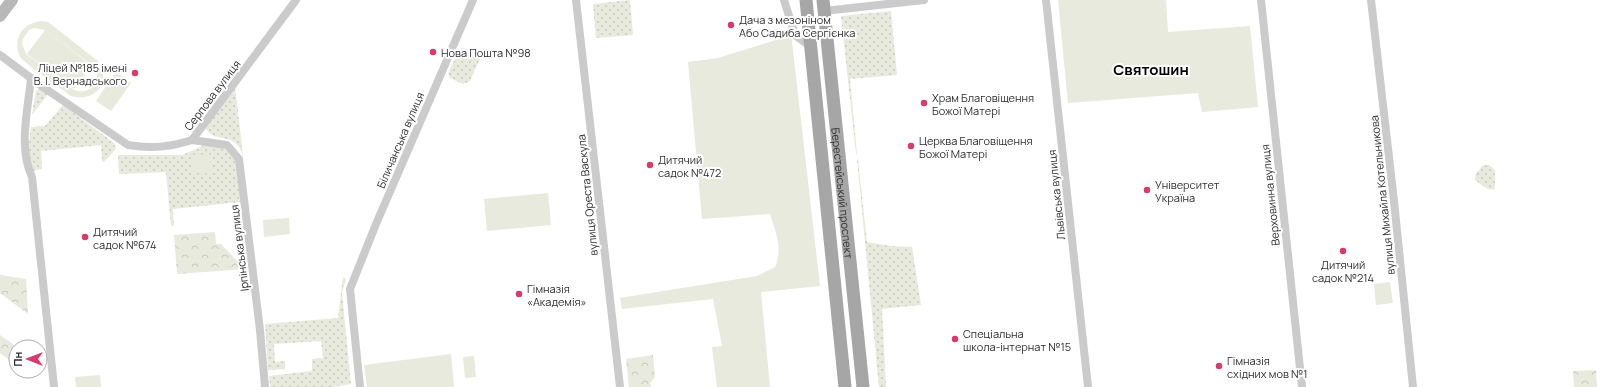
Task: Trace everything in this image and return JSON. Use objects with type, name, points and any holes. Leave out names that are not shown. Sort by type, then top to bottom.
[{"type":"main road","points":[[0,16],[12,0]]},
{"type":"main road","name":"Берестейський проспект","points":[[806,0],[845,387]]},
{"type":"main road","name":"Берестейський проспект","points":[[823,5],[863,387]]},
{"type":"street","name":"Серпова вулиця","points":[[0,55],[128,145],[145,148],[174,146],[192,140],[296,0]]},
{"type":"street","name":"Біличанська вулиця","points":[[360,387],[350,289],[381,213],[473,0]]},
{"type":"street","name":"вулиця Ореста Васкула","points":[[576,0],[620,387]]},
{"type":"street","points":[[784,0],[795,35],[811,47]]},
{"type":"street","points":[[823,5],[924,0]]},
{"type":"street","name":"Львівська вулиця","points":[[1046,0],[1088,387]]},
{"type":"street","name":"Верховинна вулиця","points":[[1261,0],[1302,387]]},
{"type":"street","name":"вулиця Михайла Котельникова","points":[[1371,0],[1394,202],[1412,387]]},
{"type":"street","points":[[31,78],[24,148],[27,166],[32,177],[54,387]]},
{"type":"street","name":"Ірпінська вулиця","points":[[192,140],[227,146],[240,159],[260,330],[265,387]]},
{"type":"green space","points":[[630,0],[633,35],[596,38],[593,4]]},
{"type":"green space","points":[[1058,0],[1166,0],[1168,32],[1250,26],[1258,107],[1202,112],[1198,93],[1068,103]]},
{"type":"green space","points":[[891,11],[897,75],[850,79],[856,154],[841,16]]},
{"type":"green space","points":[[41,21],[48,22],[98,61],[102,69],[103,76],[99,89],[94,94],[80,97],[71,96],[36,71],[20,57],[17,43],[18,38],[23,30],[28,26]],"holes":[[[34,28],[45,30],[93,66],[97,76],[94,86],[86,91],[74,90],[26,54],[22,44],[23,39],[29,30]]]},
{"type":"green space","points":[[775,29],[791,33],[820,286],[761,292],[770,387],[717,387],[712,347],[722,346],[713,299],[622,309],[620,298],[757,276],[775,267],[779,247],[770,214],[702,219],[688,62],[718,58],[776,40]]},
{"type":"green space","points":[[45,30],[92,66],[74,89],[27,54]]},
{"type":"green space","points":[[463,48],[479,54],[480,59],[470,81],[463,84],[450,78],[448,74],[459,50]]},
{"type":"green space","points":[[116,72],[131,83],[111,111],[96,101]]},
{"type":"green space","points":[[235,86],[243,155],[235,142],[214,136],[206,129]]},
{"type":"green space","points":[[40,88],[48,94],[32,115],[36,91]]},
{"type":"green space","points":[[63,105],[114,143],[116,149],[104,162],[102,161],[101,145],[41,151],[42,169],[32,171],[28,151],[31,127],[45,126]]},
{"type":"green space","points":[[205,145],[222,147],[237,160],[240,202],[173,209],[174,226],[171,226],[166,172],[119,174],[118,155],[182,155]]},
{"type":"green space","points":[[210,154],[211,172],[193,173],[192,155]]},
{"type":"green space","points":[[857,159],[867,242],[891,246],[912,247],[921,305],[882,309],[886,387],[879,387]]},
{"type":"green space","points":[[1483,165],[1489,165],[1495,170],[1495,189],[1487,188],[1475,180],[1475,175]]},
{"type":"green space","points":[[548,193],[551,225],[487,231],[484,199]]},
{"type":"green space","points":[[289,218],[290,234],[264,237],[263,220]]},
{"type":"green space","points":[[215,232],[216,244],[221,244],[245,269],[177,274],[174,235]]},
{"type":"green space","points":[[0,275],[26,279],[28,314],[0,293]]},
{"type":"green space","points":[[343,277],[346,279],[342,293],[351,384],[333,387],[270,387],[269,376],[312,371],[312,359],[323,358],[321,341],[274,344],[275,362],[285,361],[285,369],[268,370],[265,324],[338,318]]},
{"type":"green space","points":[[1390,282],[1393,303],[1376,305],[1374,284]]},
{"type":"green space","points":[[0,335],[8,341],[8,359],[0,353]]},
{"type":"green space","points":[[451,354],[454,387],[367,387],[364,365]]},
{"type":"green space","points":[[653,355],[655,377],[650,383],[651,387],[629,387],[626,359]]},
{"type":"green space","points":[[474,356],[476,377],[465,378],[463,357]]},
{"type":"green space","points":[[1596,370],[1597,387],[1574,387],[1573,371]]},
{"type":"green space","points":[[100,375],[101,387],[76,387],[75,377]]},
{"type":"place","name":"Дача з мезоніном Або Садиба Сергієнка","points":[[731,25]]},
{"type":"place","name":"Нова Пошта №98","points":[[433,52]]},
{"type":"place","name":"Ліцей №185 імені В. І. Вернадського","points":[[135,73]]},
{"type":"place","name":"Храм Благовіщення Божої Матері","points":[[924,103]]},
{"type":"place","name":"Церква Благовіщення Божої Матері","points":[[911,146]]},
{"type":"place","name":"Дитячий садок №472","points":[[650,165]]},
{"type":"place","name":"Університет Україна","points":[[1147,190]]},
{"type":"place","name":"Дитячий садок №674","points":[[85,237]]},
{"type":"place","name":"Дитячий садок №214","points":[[1343,251]]},
{"type":"place","name":"Гімназія «Академія»","points":[[519,294]]},
{"type":"place","name":"Спеціальна школа-інтернат №15","points":[[955,339]]},
{"type":"place","name":"Гімназія східних мов №1","points":[[1219,366]]},
{"type":"district","name":"Святошин","points":[[1151,69]]}]
